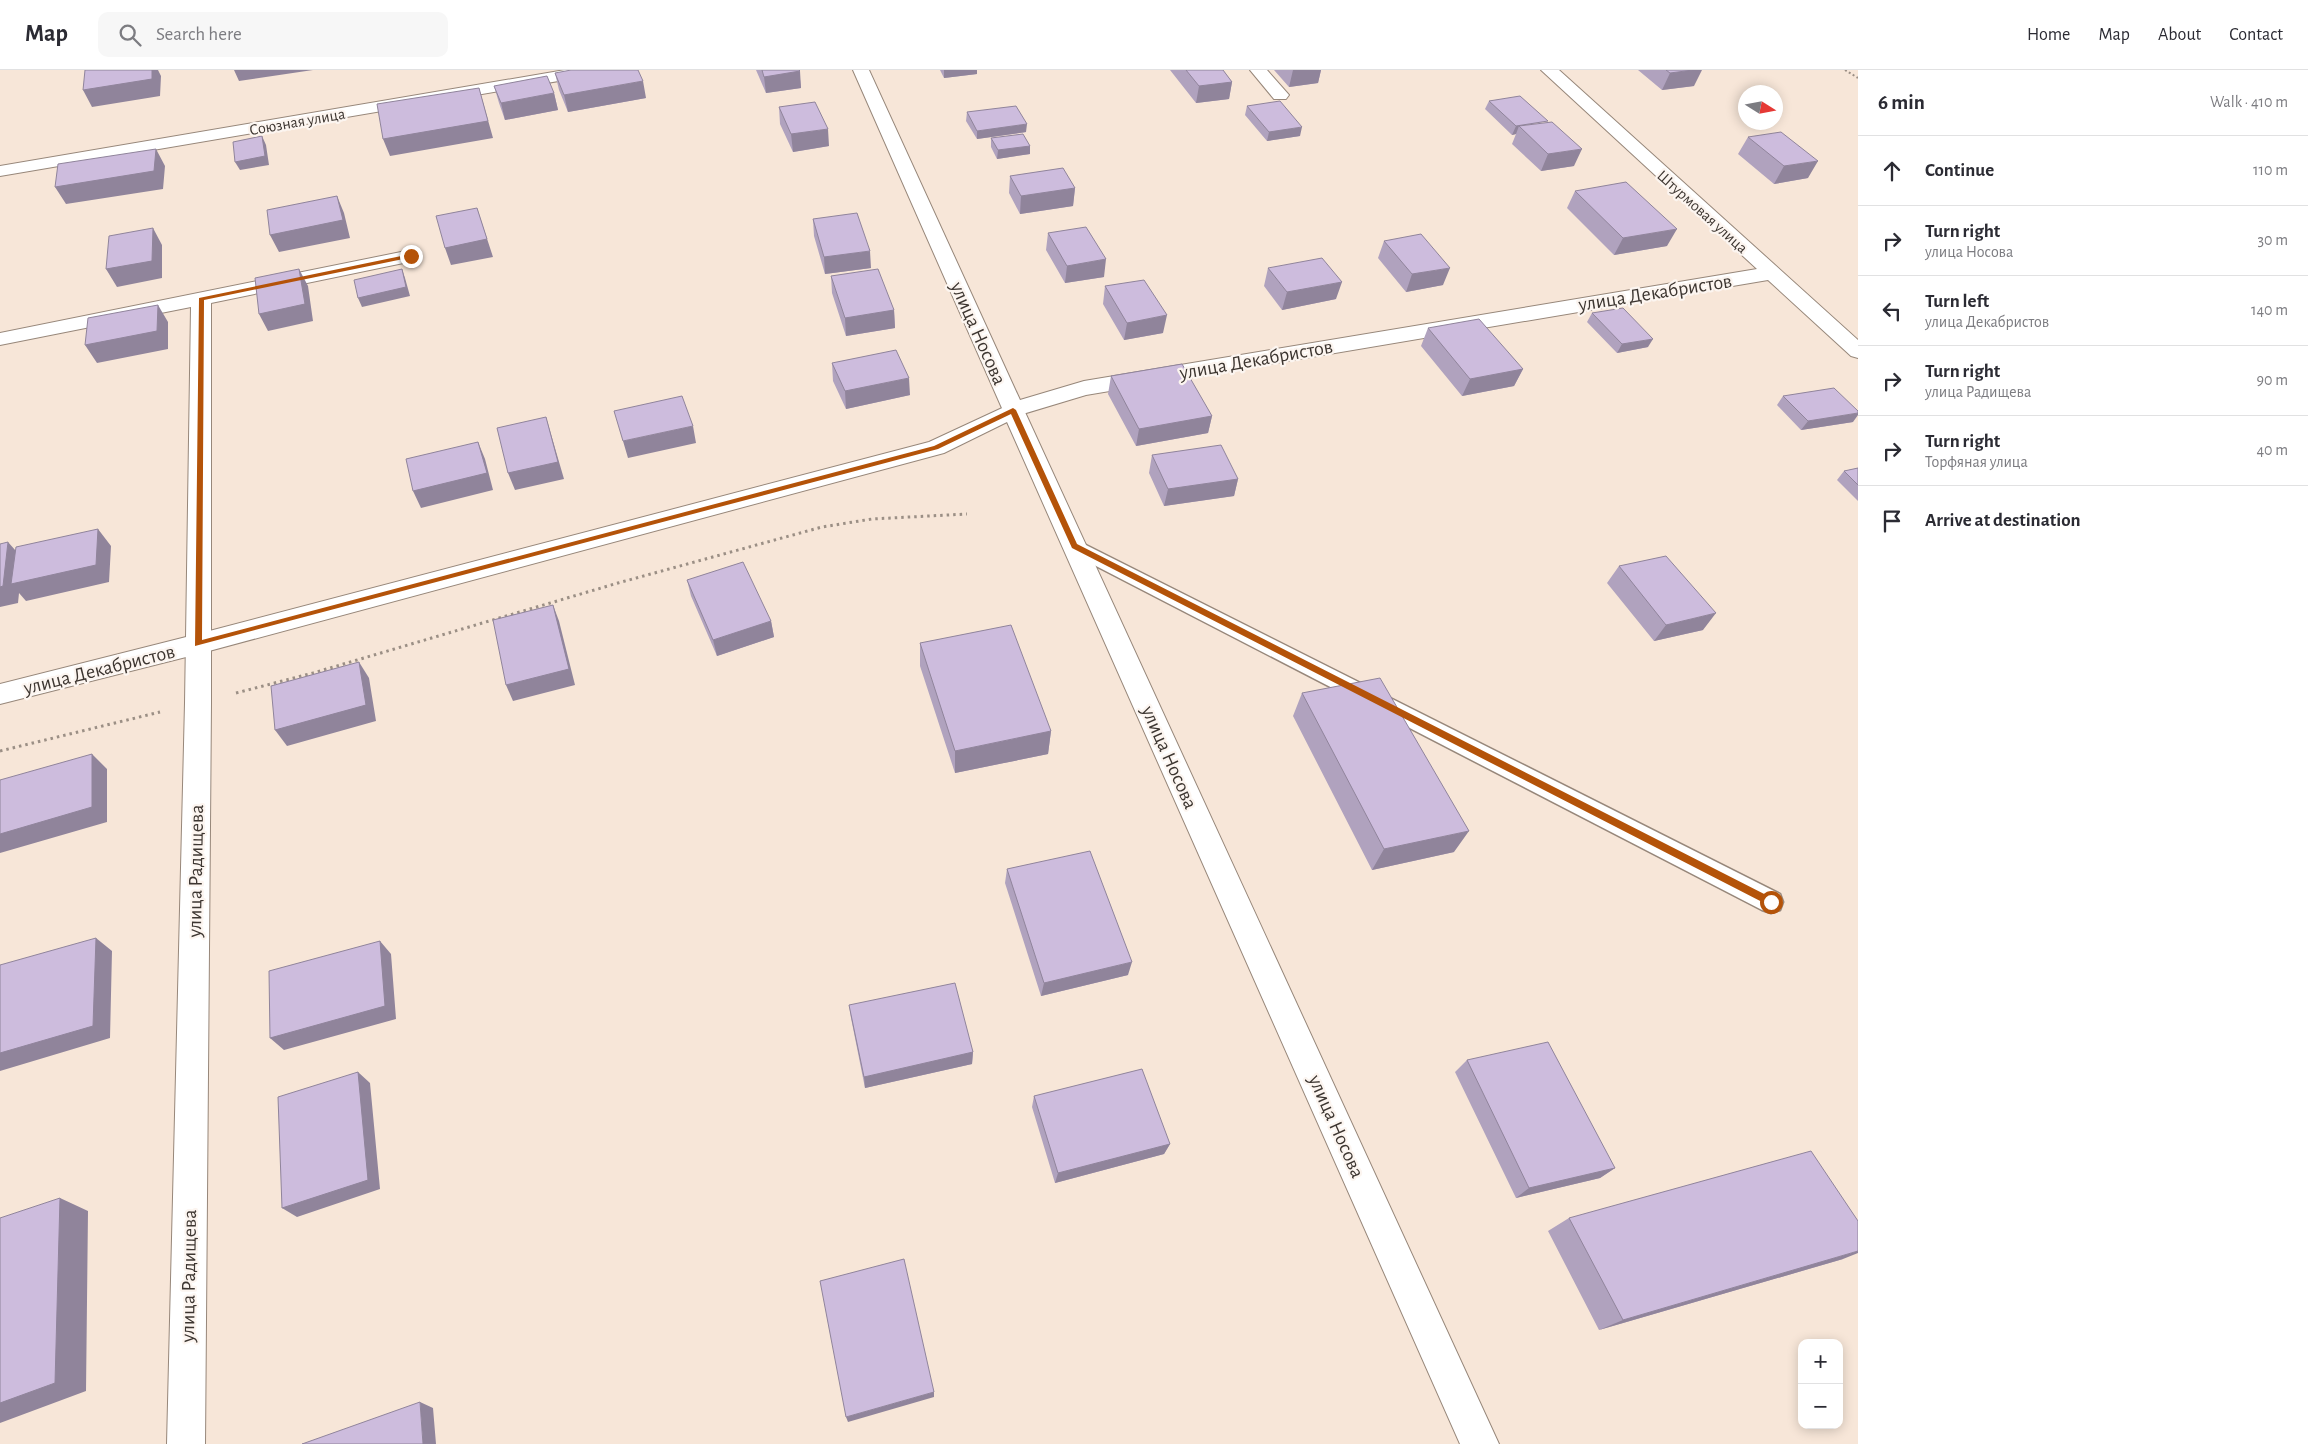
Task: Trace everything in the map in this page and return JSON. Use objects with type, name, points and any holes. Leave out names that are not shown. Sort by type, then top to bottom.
[{"type":"street","name":"Союзная улица","points":[[0,172],[594,70]]},
{"type":"street","name":"улица Носова","points":[[861,70],[1480,1444]]},
{"type":"street","points":[[1258,70],[1280,95]]},
{"type":"street","name":"Штурмовая улица","points":[[1549,70],[1858,352]]},
{"type":"street","points":[[0,339],[411,256]]},
{"type":"street","name":"улица Декабристов","points":[[0,694],[198,644],[936,448],[1013,410],[1084,388],[1771,273]]},
{"type":"street","name":"улица Радищева","points":[[186,1444],[198,703],[202,298]]},
{"type":"lane","points":[[1074,546],[1771,902]]},
{"type":"path","points":[[1844,70],[1858,78]]},
{"type":"path","points":[[0,751],[313,673],[618,583],[822,527],[872,519],[967,514]]},
{"type":"building","points":[[85,70],[152,70],[152,79],[83,90]]},
{"type":"building","points":[[571,70],[638,70],[643,81],[564,95],[555,73]]},
{"type":"building","points":[[762,70],[799,70],[800,71],[764,77]]},
{"type":"building","points":[[1186,70],[1223,70],[1232,82],[1199,86]]},
{"type":"building","points":[[1666,70],[1693,70],[1670,73]]},
{"type":"building","points":[[547,76],[554,93],[501,103],[494,86]]},
{"type":"building","points":[[479,88],[488,121],[383,139],[377,104]]},
{"type":"building","points":[[1520,96],[1548,121],[1516,126],[1489,101]]},
{"type":"building","points":[[1280,101],[1302,127],[1269,132],[1247,106]]},
{"type":"building","points":[[815,102],[828,129],[791,134],[779,107]]},
{"type":"building","points":[[1016,106],[1027,124],[977,131],[967,112]]},
{"type":"building","points":[[1552,122],[1582,149],[1548,154],[1519,126]]},
{"type":"building","points":[[1781,132],[1818,161],[1784,166],[1748,137]]},
{"type":"building","points":[[1023,134],[1030,146],[998,150],[991,138]]},
{"type":"building","points":[[262,136],[265,156],[235,162],[233,142]]},
{"type":"building","points":[[156,149],[154,171],[55,187],[58,164]]},
{"type":"building","points":[[1063,168],[1075,188],[1021,196],[1010,176]]},
{"type":"building","points":[[1626,182],[1677,229],[1623,238],[1575,191]]},
{"type":"building","points":[[337,196],[343,220],[270,235],[267,210]]},
{"type":"building","points":[[477,208],[487,239],[445,248],[436,216]]},
{"type":"building","points":[[857,213],[870,251],[824,257],[813,219]]},
{"type":"building","points":[[1086,227],[1106,259],[1067,266],[1048,233]]},
{"type":"building","points":[[153,228],[152,261],[106,269],[109,236]]},
{"type":"building","points":[[1421,234],[1450,268],[1412,274],[1384,241]]},
{"type":"building","points":[[1322,258],[1342,282],[1287,292],[1268,268]]},
{"type":"building","points":[[299,269],[305,304],[259,314],[255,278]]},
{"type":"building","points":[[402,269],[406,287],[358,298],[354,280]]},
{"type":"building","points":[[878,269],[894,310],[845,318],[831,276]]},
{"type":"building","points":[[1144,280],[1167,315],[1127,323],[1105,286]]},
{"type":"building","points":[[158,305],[157,331],[85,345],[88,318]]},
{"type":"building","points":[[1623,308],[1653,339],[1622,344],[1592,313]]},
{"type":"building","points":[[1479,319],[1523,369],[1470,379],[1428,328]]},
{"type":"building","points":[[896,350],[909,378],[845,391],[832,363]]},
{"type":"building","points":[[1182,364],[1212,416],[1139,429],[1111,376]]},
{"type":"building","points":[[1834,388],[1858,413],[1808,421],[1783,396]]},
{"type":"building","points":[[682,396],[693,426],[623,441],[614,411]]},
{"type":"building","points":[[546,417],[558,462],[508,473],[497,428]]},
{"type":"building","points":[[478,442],[487,473],[413,491],[406,459]]},
{"type":"building","points":[[1221,445],[1238,479],[1168,489],[1152,455]]},
{"type":"building","points":[[1858,468],[1858,485],[1844,471]]},
{"type":"building","points":[[98,529],[96,565],[11,584],[16,547]]},
{"type":"building","points":[[8,542],[3,586],[0,587],[0,544]]},
{"type":"building","points":[[1666,556],[1716,613],[1666,625],[1619,566]]},
{"type":"building","points":[[743,562],[771,621],[713,640],[687,580]]},
{"type":"building","points":[[553,605],[569,669],[506,685],[493,620]]},
{"type":"building","points":[[1011,625],[1051,731],[955,751],[920,643]]},
{"type":"building","points":[[359,662],[366,705],[275,730],[271,686]]},
{"type":"building","points":[[1380,678],[1469,831],[1384,849],[1302,693]]},
{"type":"building","points":[[92,754],[92,807],[0,834],[0,780]]},
{"type":"building","points":[[1090,851],[1132,962],[1044,983],[1007,869]]},
{"type":"building","points":[[96,938],[93,1026],[0,1053],[0,965]]},
{"type":"building","points":[[380,941],[385,1006],[270,1038],[269,971]]},
{"type":"building","points":[[955,983],[973,1052],[864,1077],[849,1005]]},
{"type":"building","points":[[1548,1042],[1615,1168],[1529,1188],[1467,1060]]},
{"type":"building","points":[[1142,1069],[1170,1144],[1058,1173],[1034,1096]]},
{"type":"building","points":[[358,1072],[368,1180],[282,1208],[278,1097]]},
{"type":"building","points":[[1811,1151],[1858,1221],[1858,1251],[1623,1320],[1569,1218]]},
{"type":"building","points":[[60,1198],[55,1383],[0,1403],[0,1218]]},
{"type":"building","points":[[904,1259],[934,1392],[846,1417],[820,1281]]},
{"type":"building","points":[[420,1402],[423,1444],[302,1444]]},
{"type":"route","points":[[411,256],[202,298],[198,644],[936,448],[1013,410],[1074,546],[1771,902]]}]
